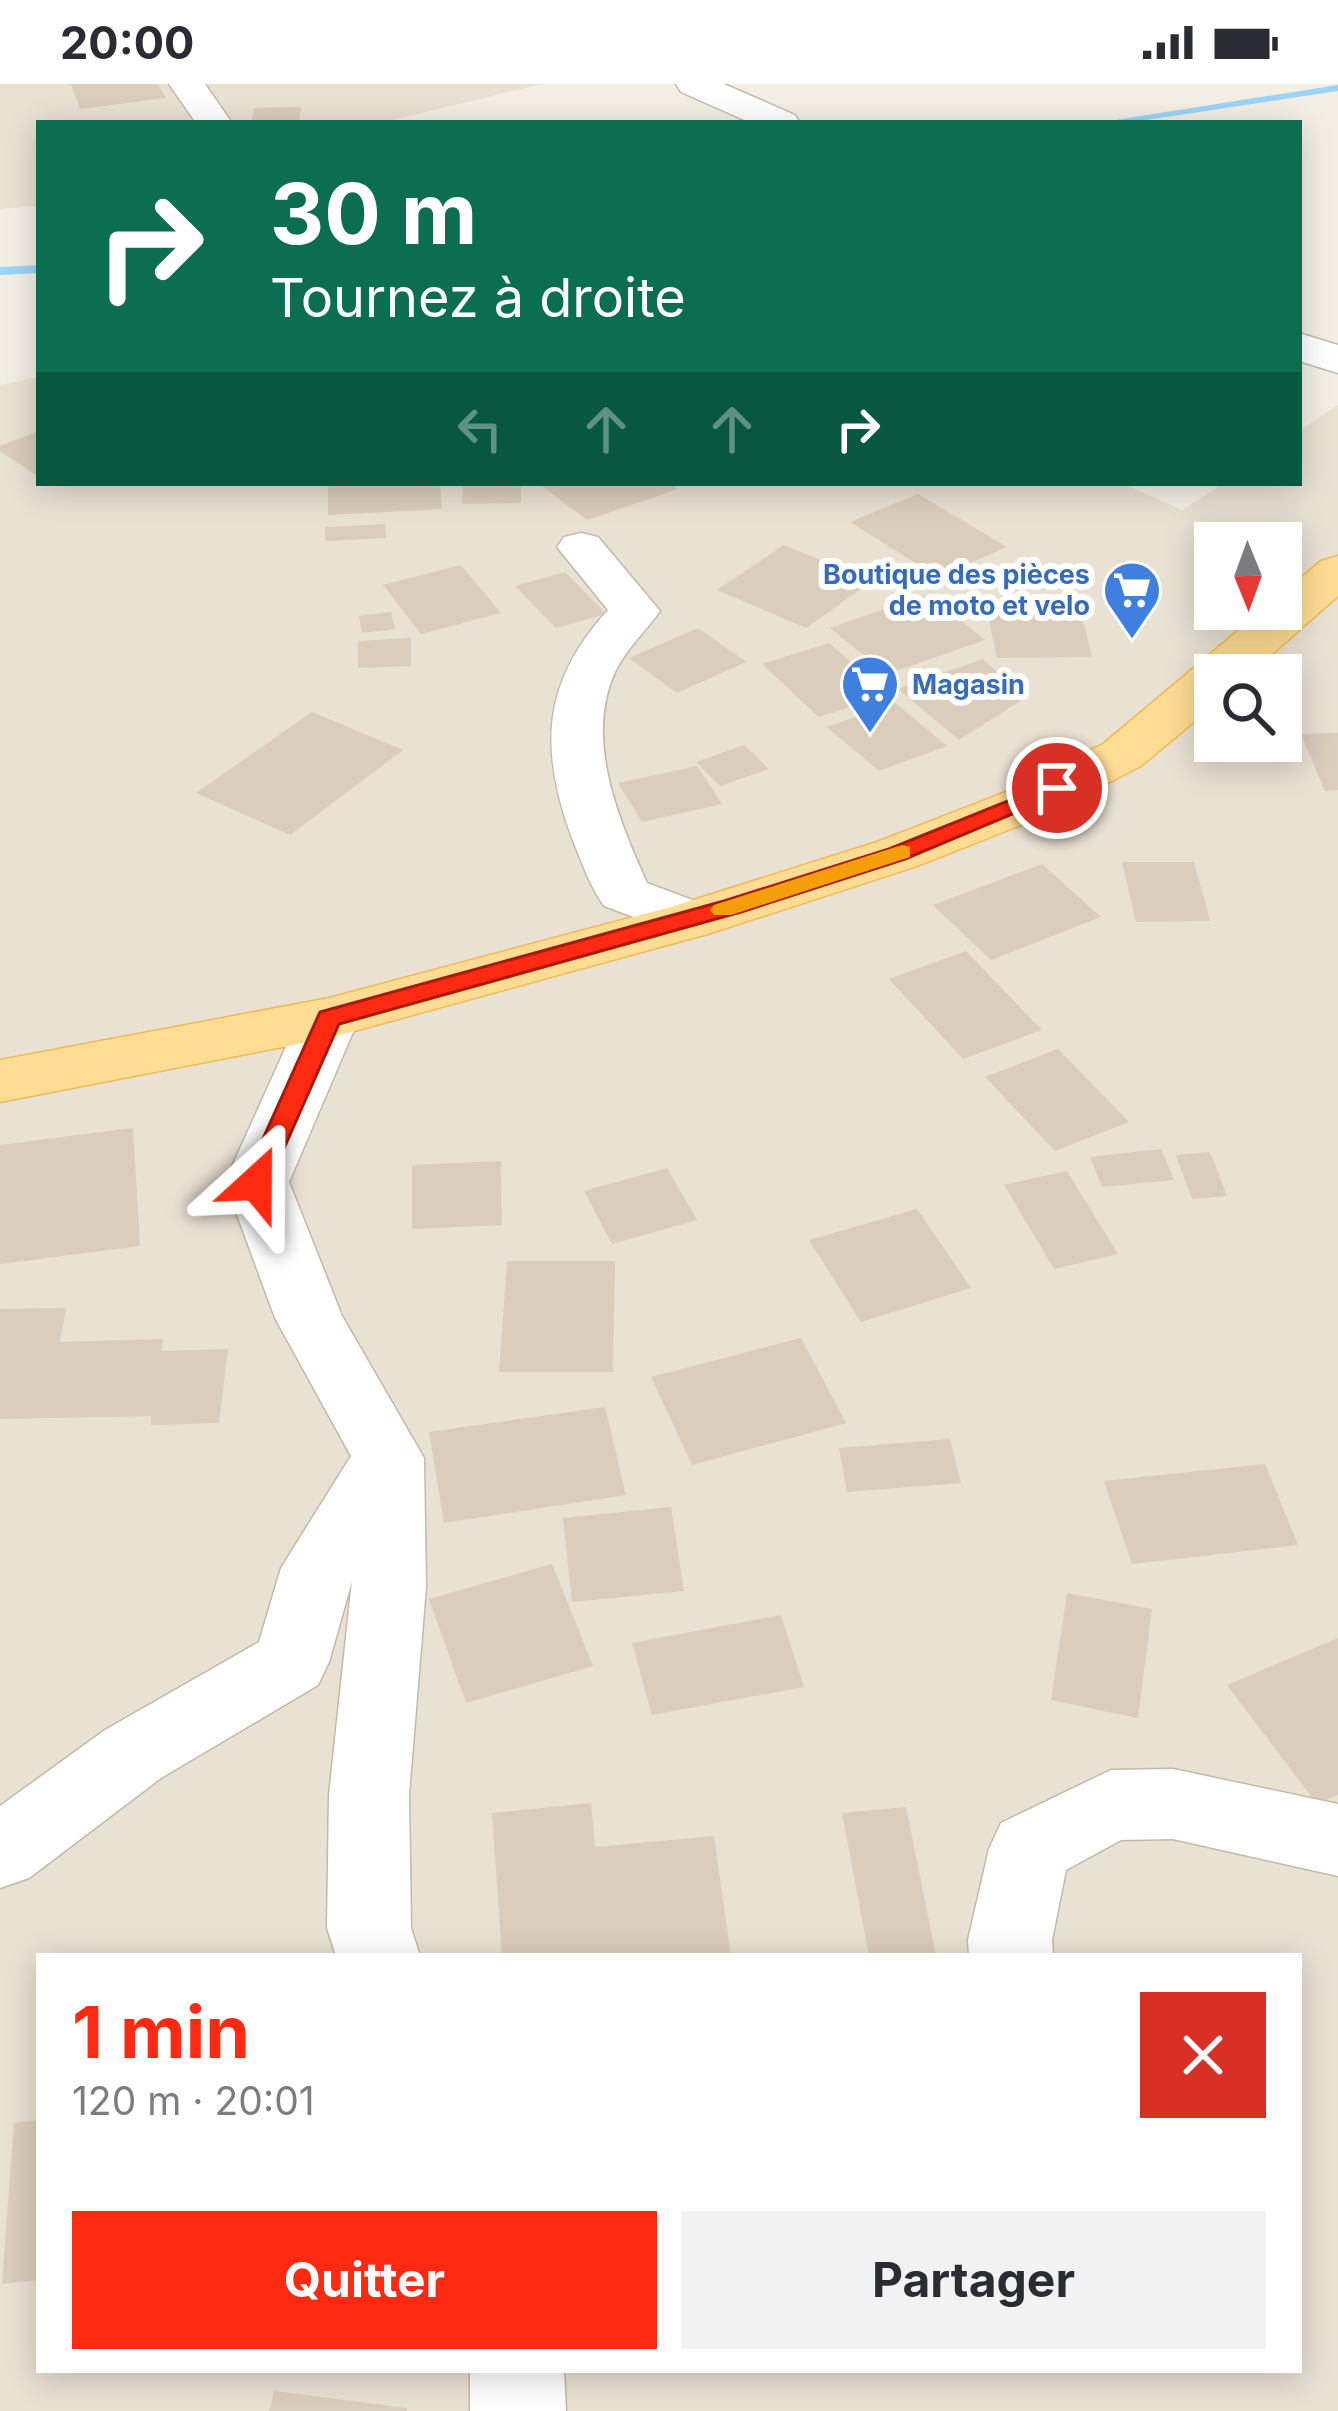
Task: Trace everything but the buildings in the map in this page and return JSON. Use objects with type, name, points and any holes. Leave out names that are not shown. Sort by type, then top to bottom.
[{"type":"main road","points":[[1242,654],[1338,571]]},
{"type":"main road","points":[[0,1081],[329,1018],[691,920],[897,854],[1025,804],[1122,754],[1194,695]]},
{"type":"street","points":[[188,84],[212,120]]},
{"type":"street","points":[[694,84],[775,120]]},
{"type":"street","points":[[1302,347],[1338,360]]},
{"type":"street","points":[[581,547],[635,610],[609,634],[587,670],[574,750],[588,816],[623,894],[691,920]]},
{"type":"street","points":[[329,1018],[256,1183],[309,1318],[388,1458],[389,1587],[369,1795],[370,1928],[376,1953]]},
{"type":"street","points":[[0,1852],[133,1754],[291,1662],[318,1568],[388,1458]]},
{"type":"street","points":[[1011,1953],[1030,1849],[1112,1805],[1173,1804],[1338,1840]]},
{"type":"street","points":[[517,2373],[518,2411]]},
{"type":"shaded area","points":[[0,84],[543,84],[392,120],[36,120],[36,206],[0,209]]},
{"type":"shaded area","points":[[36,378],[36,486],[1129,486],[1182,510],[1218,486],[1302,486],[1302,429],[1338,405],[1338,2411],[0,2411],[0,385]]},
{"type":"waterway","points":[[1122,120],[1338,88]]},
{"type":"waterway","points":[[0,271],[36,269]]},
{"type":"slow traffic","points":[[722,910],[902,852]]},
{"type":"place","name":"Boutique des pièces de moto et velo","points":[[1132,641]]},
{"type":"place","name":"Magasin","points":[[870,735]]},
{"type":"route","points":[[256,1183],[329,1018],[732,907],[897,854],[1057,788]]}]
